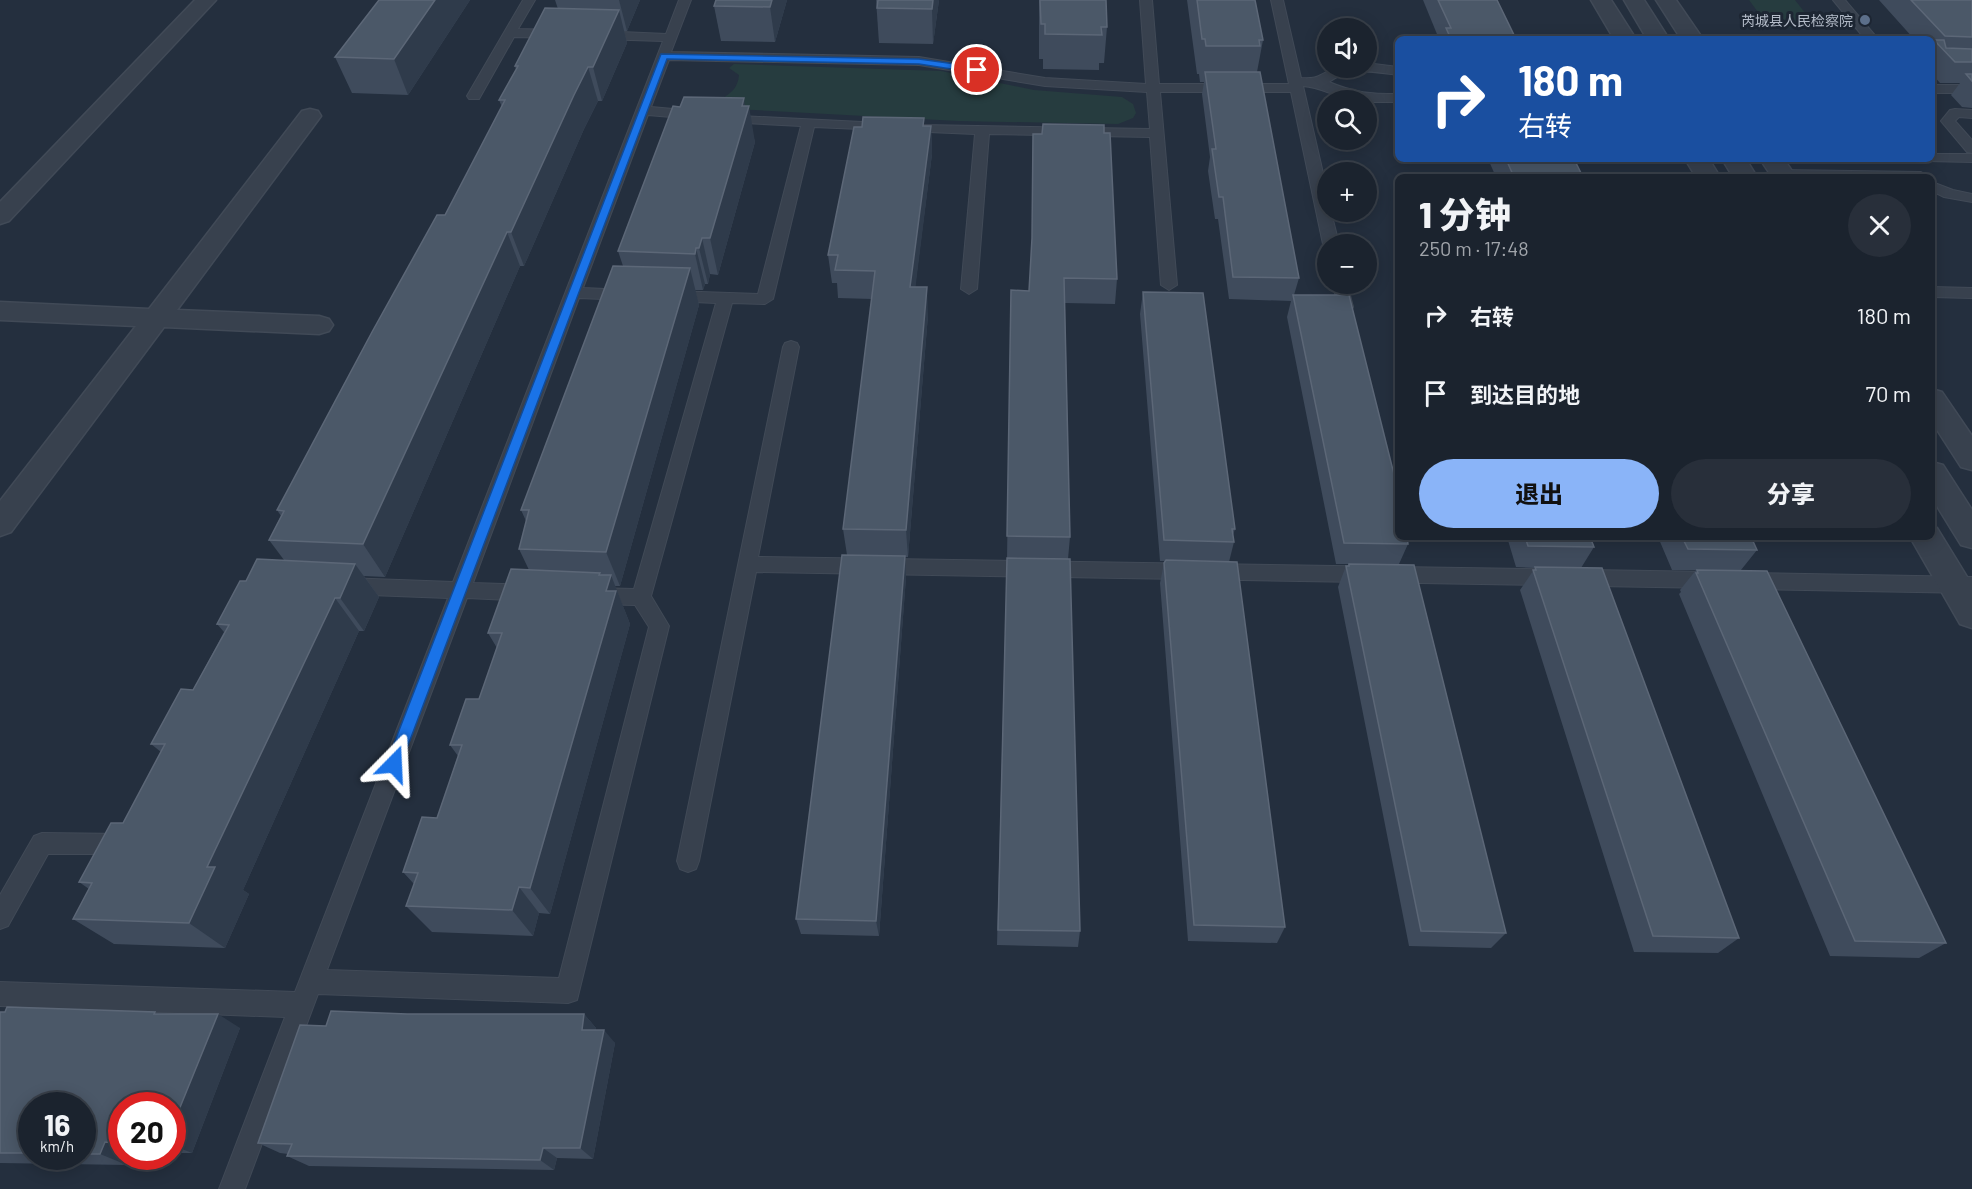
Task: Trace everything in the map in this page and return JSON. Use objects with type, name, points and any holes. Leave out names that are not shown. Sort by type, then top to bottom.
[{"type":"street","points":[[0,216],[206,0]]},
{"type":"street","points":[[1601,0],[1623,36]]},
{"type":"street","points":[[1634,0],[1656,36]]},
{"type":"street","points":[[1666,0],[1690,36]]},
{"type":"street","points":[[0,524],[310,116]]},
{"type":"street","points":[[0,311],[319,325]]},
{"type":"street","points":[[1935,404],[1972,459]]},
{"type":"street","points":[[1935,478],[1972,536]]},
{"type":"street","points":[[1928,540],[1963,585],[1972,614]]},
{"type":"lane","points":[[474,96],[529,0]]},
{"type":"lane","points":[[232,1189],[685,0]]},
{"type":"lane","points":[[1146,0],[1169,285]]},
{"type":"lane","points":[[1277,0],[1329,234]]},
{"type":"lane","points":[[1839,0],[1869,36]]},
{"type":"lane","points":[[510,33],[568,34]]},
{"type":"lane","points":[[591,35],[671,38]]},
{"type":"lane","points":[[664,56],[919,61],[1044,82],[1153,86],[1320,83],[1348,95],[1374,99],[1395,98]]},
{"type":"lane","points":[[1377,68],[1395,71]]},
{"type":"lane","points":[[1320,83],[1327,78]]},
{"type":"lane","points":[[1935,89],[1972,89]]},
{"type":"lane","points":[[643,111],[808,124],[1157,133]]},
{"type":"lane","points":[[1972,114],[1955,113],[1948,121],[1972,149]]},
{"type":"lane","points":[[573,293],[765,299],[808,124]]},
{"type":"lane","points":[[969,289],[982,130]]},
{"type":"lane","points":[[1935,158],[1972,158]]},
{"type":"lane","points":[[1780,170],[1838,174]]},
{"type":"lane","points":[[1935,186],[1949,195],[1972,198]]},
{"type":"lane","points":[[1935,292],[1972,293]]},
{"type":"lane","points":[[1342,294],[1345,307]]},
{"type":"lane","points":[[311,982],[568,991],[659,626],[641,597],[725,298]]},
{"type":"lane","points":[[688,861],[791,347]]},
{"type":"lane","points":[[747,564],[1963,585]]},
{"type":"lane","points":[[322,585],[550,594]]},
{"type":"lane","points":[[573,595],[641,597]]},
{"type":"lane","points":[[0,918],[42,843],[122,845],[134,824]]},
{"type":"lane","points":[[0,994],[302,1005]]},
{"type":"green space","points":[[1749,0],[1795,0],[1817,28],[1769,27]]},
{"type":"green space","points":[[734,64],[941,71],[1034,90],[1122,97],[1133,104],[1136,113],[1133,118],[1118,124],[958,121],[716,108],[738,82],[739,75],[729,68]]},
{"type":"building","points":[[379,0],[435,0],[394,59],[335,57]]},
{"type":"building","points":[[716,0],[772,0],[770,7],[714,6]]},
{"type":"building","points":[[878,0],[933,0],[932,9],[877,8]]},
{"type":"building","points":[[1040,0],[1106,0],[1107,27],[1101,27],[1102,35],[1045,34],[1045,24],[1041,24]]},
{"type":"building","points":[[1197,0],[1255,0],[1263,40],[1259,40],[1260,46],[1206,46],[1205,39],[1202,39]]},
{"type":"building","points":[[1438,0],[1497,0],[1515,36],[1450,36],[1446,28],[1451,28]]},
{"type":"building","points":[[1911,0],[1972,0],[1972,37],[1945,36]]},
{"type":"building","points":[[545,8],[619,10],[593,67],[588,67],[574,95],[511,232],[507,232],[363,544],[269,540],[284,511],[277,510],[372,332],[437,215],[445,215],[505,100],[499,100]]},
{"type":"building","points":[[1935,40],[1944,40],[1946,48],[1972,49],[1972,62],[1955,62]]},
{"type":"building","points":[[1205,72],[1260,72],[1299,278],[1233,277],[1223,197],[1219,197],[1212,149],[1216,149]]},
{"type":"building","points":[[684,97],[744,98],[742,106],[749,106],[710,238],[702,238],[695,254],[618,251],[673,106],[680,107]]},
{"type":"building","points":[[863,117],[924,118],[923,126],[931,126],[910,287],[927,287],[906,530],[843,529],[875,271],[835,270],[838,255],[828,255],[854,127],[862,127]]},
{"type":"building","points":[[1043,124],[1104,125],[1104,133],[1110,133],[1117,279],[1064,278],[1070,537],[1007,536],[1011,290],[1029,291],[1033,134],[1042,134]]},
{"type":"building","points":[[1507,162],[1576,162],[1582,174],[1513,174]]},
{"type":"building","points":[[613,266],[690,268],[606,552],[519,549],[529,510],[521,510]]},
{"type":"building","points":[[1143,292],[1203,293],[1235,529],[1232,529],[1234,542],[1164,540]]},
{"type":"building","points":[[1293,295],[1349,295],[1395,478],[1395,540],[1407,540],[1408,544],[1344,543]]},
{"type":"building","points":[[1526,540],[1591,540],[1594,547],[1528,546]]},
{"type":"building","points":[[1684,540],[1752,540],[1757,550],[1688,549]]},
{"type":"building","points":[[842,555],[905,556],[876,921],[796,919]]},
{"type":"building","points":[[1007,558],[1070,559],[1080,931],[998,930]]},
{"type":"building","points":[[257,559],[355,564],[340,598],[335,598],[207,867],[215,867],[189,923],[73,919],[92,883],[79,882],[111,823],[123,823],[165,744],[151,744],[181,689],[193,690],[229,625],[217,624],[240,581],[246,581]]},
{"type":"building","points":[[1166,560],[1237,562],[1285,927],[1194,925],[1164,563]]},
{"type":"building","points":[[1349,564],[1414,565],[1506,933],[1421,931],[1346,566]]},
{"type":"building","points":[[1535,567],[1602,568],[1739,938],[1653,936],[1533,570],[1536,570]]},
{"type":"building","points":[[511,569],[611,575],[606,591],[616,591],[530,888],[519,887],[512,910],[406,906],[418,873],[403,872],[422,817],[437,818],[462,745],[450,745],[466,699],[479,699],[502,633],[488,633]]},
{"type":"building","points":[[1697,570],[1767,571],[1946,943],[1855,941],[1696,573],[1698,573]]},
{"type":"building","points":[[7,1007],[155,1012],[154,1014],[218,1014],[186,1093],[108,1092],[108,1142],[105,1142],[100,1154],[96,1154],[96,1092],[18,1092],[18,1153],[0,1153],[0,1012],[5,1012]]},
{"type":"building","points":[[331,1011],[407,1014],[584,1014],[582,1030],[604,1030],[580,1148],[543,1148],[540,1160],[287,1156],[292,1144],[258,1143],[300,1025],[326,1026]]},
{"type":"place","name":"芮城县人民检察院","points":[[1865,20]]},
{"type":"route","points":[[394,764],[664,56],[919,61],[977,70]]}]
